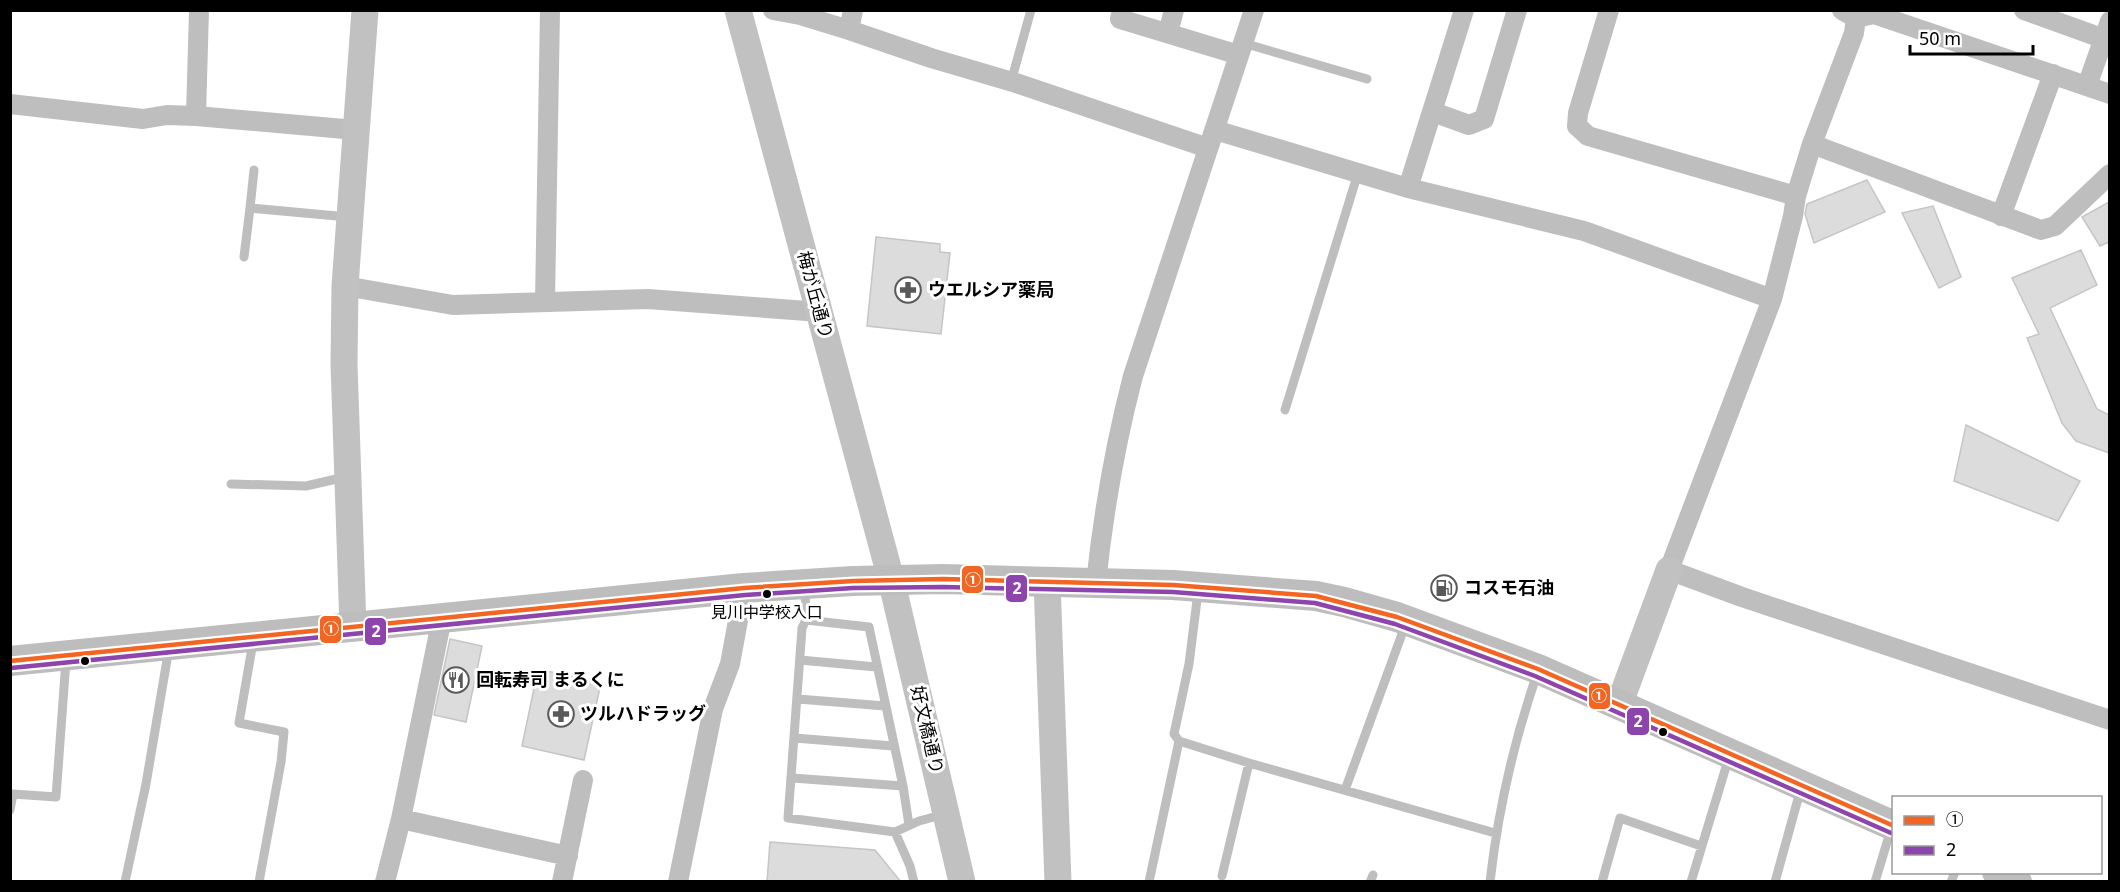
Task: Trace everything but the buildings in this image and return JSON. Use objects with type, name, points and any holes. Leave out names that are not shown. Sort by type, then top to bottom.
[{"type":"main road","points":[[10,661],[744,588],[891,579],[1199,586],[1316,596],[1407,620],[1538,669],[1892,826]]},
{"type":"main road","points":[[1999,874],[2017,882]]},
{"type":"street","points":[[196,116],[199,10]]},
{"type":"street","points":[[353,627],[344,364],[345,286],[365,10]]},
{"type":"street","points":[[545,302],[550,10]]},
{"type":"street","name":"梅が丘通り","points":[[738,10],[891,579]]},
{"type":"street","points":[[773,10],[851,20],[931,58],[1011,82],[1211,139],[1358,173],[1408,188],[1584,231],[1772,299]]},
{"type":"street","points":[[1122,10],[1120,19],[1168,33],[1241,49]]},
{"type":"street","points":[[1168,33],[1174,10]]},
{"type":"street","points":[[1096,584],[1101,537],[1124,411],[1133,376],[1254,10]]},
{"type":"street","points":[[1408,188],[1464,10]]},
{"type":"street","points":[[1432,112],[1469,125],[1484,119],[1517,10]]},
{"type":"street","points":[[1609,10],[1578,113],[1577,126],[1588,136],[1796,196]]},
{"type":"street","points":[[2024,10],[2108,33],[2087,86]]},
{"type":"street","points":[[1619,705],[1772,299],[1796,196],[1812,144],[1854,33],[1849,14],[1874,14],[2109,94]]},
{"type":"street","points":[[2001,216],[2053,74]]},
{"type":"street","points":[[10,104],[143,119],[167,115],[196,116],[356,130]]},
{"type":"street","points":[[1812,144],[2041,230],[2055,226],[2109,174]]},
{"type":"street","points":[[345,286],[453,305],[648,298],[820,312]]},
{"type":"street","points":[[1669,570],[1742,597],[2109,720]]},
{"type":"street","name":"好文橋通り","points":[[891,579],[963,882]]},
{"type":"street","points":[[1047,582],[1058,882]]},
{"type":"street","points":[[678,882],[714,710],[730,664],[744,588]]},
{"type":"street","points":[[385,882],[401,819],[442,618]]},
{"type":"street","points":[[562,882],[583,780]]},
{"type":"street","points":[[401,819],[568,856]]},
{"type":"lane","points":[[1011,82],[1031,10]]},
{"type":"lane","points":[[1241,49],[1367,79]]},
{"type":"lane","points":[[244,258],[254,170]]},
{"type":"lane","points":[[1285,410],[1358,173]]},
{"type":"lane","points":[[250,208],[350,218]]},
{"type":"lane","points":[[231,484],[306,486],[347,476]]},
{"type":"lane","points":[[804,584],[806,620],[802,628],[788,818],[895,832],[946,813]]},
{"type":"lane","points":[[1199,586],[1189,663],[1174,734],[1179,741],[1495,833]]},
{"type":"lane","points":[[806,620],[869,627],[903,786],[909,825]]},
{"type":"lane","points":[[1345,790],[1407,620]]},
{"type":"lane","points":[[254,637],[239,723],[284,732],[281,762],[259,882]]},
{"type":"lane","points":[[125,882],[146,784],[170,645]]},
{"type":"lane","points":[[10,810],[13,794],[56,797],[66,655]]},
{"type":"lane","points":[[800,660],[876,667]]},
{"type":"lane","points":[[1490,882],[1495,833],[1516,737],[1538,669]]},
{"type":"lane","points":[[798,699],[885,706]]},
{"type":"lane","points":[[795,738],[893,746]]},
{"type":"lane","points":[[1149,882],[1179,741]]},
{"type":"lane","points":[[1691,882],[1730,754]]},
{"type":"lane","points":[[1222,876],[1249,763]]},
{"type":"lane","points":[[792,778],[903,786]]},
{"type":"lane","points":[[1775,882],[1802,786]]},
{"type":"lane","points":[[1602,882],[1620,818],[1701,846]]},
{"type":"lane","points":[[1875,882],[1892,829]]},
{"type":"lane","points":[[895,832],[910,866],[914,882]]},
{"type":"transit line","name":"①","points":[[10,661],[744,588],[853,581],[943,579],[1173,585],[1316,596],[1397,617],[1538,669],[1892,825]]},
{"type":"transit line","name":"2","points":[[11,668],[745,595],[853,588],[943,587],[1173,592],[1315,603],[1395,624],[1535,676],[1891,833]]},
{"type":"place","name":"ウエルシア薬局","points":[[908,290]]},
{"type":"place","name":"コスモ石油","points":[[1444,588]]},
{"type":"place","name":"見川中学校入口","points":[[767,594]]},
{"type":"place","name":"回転寿司 まるくに","points":[[456,680]]},
{"type":"place","name":"ツルハドラッグ","points":[[561,714]]}]
